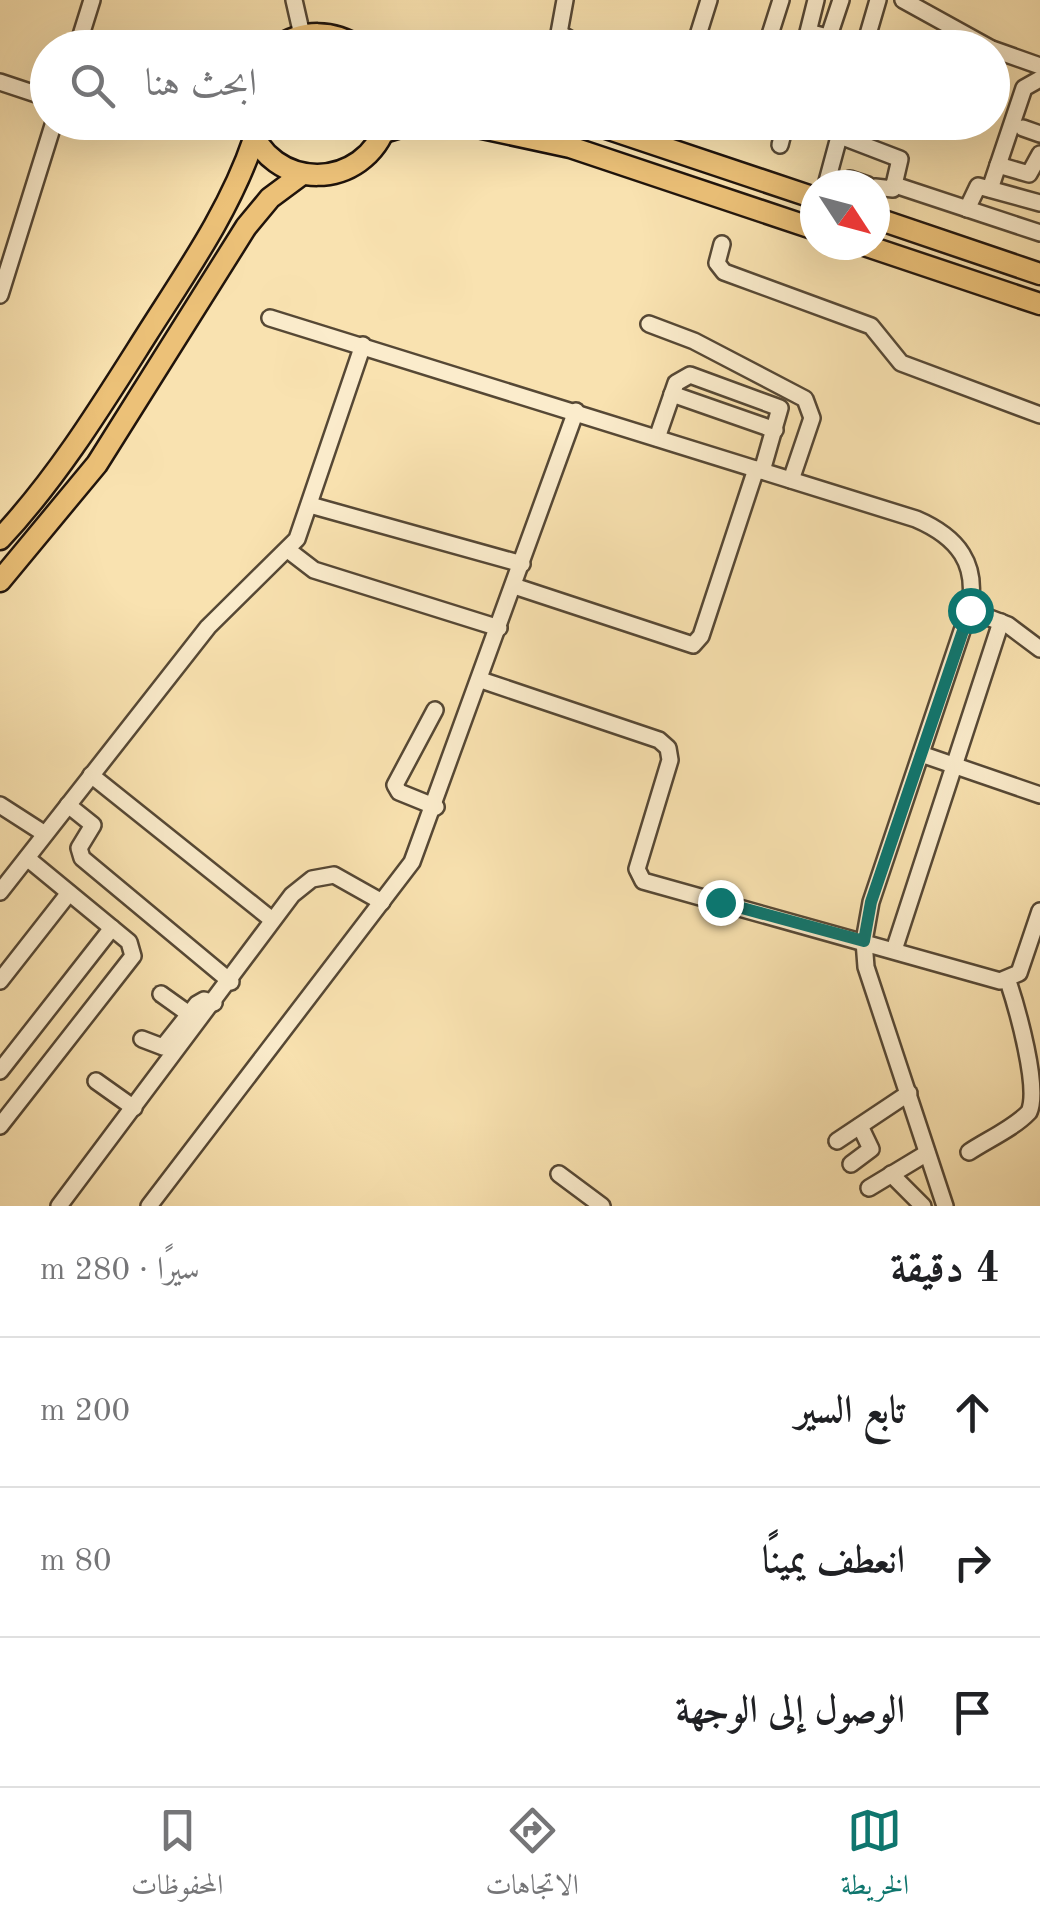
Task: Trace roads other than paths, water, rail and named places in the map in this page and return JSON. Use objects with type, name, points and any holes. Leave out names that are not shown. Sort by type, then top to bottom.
[{"type":"main road","points":[[0,540],[89,426],[196,258],[236,188],[249,140]]},
{"type":"main road","points":[[258,140],[274,162],[300,175],[334,175],[355,166],[372,152],[379,140]]},
{"type":"main road","points":[[538,140],[570,147],[800,224]]},
{"type":"main road","points":[[642,140],[800,193]]},
{"type":"main road","points":[[0,581],[97,464],[246,227],[270,198],[300,175]]},
{"type":"main road","points":[[890,223],[1040,274]]},
{"type":"main road","points":[[890,254],[1040,304]]},
{"type":"lane","points":[[83,30],[92,0]]},
{"type":"lane","points":[[276,0],[294,2],[301,30]]},
{"type":"lane","points":[[560,30],[565,0]]},
{"type":"lane","points":[[700,30],[710,0]]},
{"type":"lane","points":[[762,30],[770,0]]},
{"type":"lane","points":[[772,30],[781,0]]},
{"type":"lane","points":[[807,30],[816,0]]},
{"type":"lane","points":[[831,30],[841,0]]},
{"type":"lane","points":[[869,30],[878,0]]},
{"type":"lane","points":[[903,0],[958,30]]},
{"type":"lane","points":[[1010,55],[1040,66]]},
{"type":"lane","points":[[1010,129],[1024,88],[1040,79]]},
{"type":"lane","points":[[0,82],[30,92]]},
{"type":"lane","points":[[1024,128],[1040,134]]},
{"type":"lane","points":[[0,295],[48,140]]},
{"type":"lane","points":[[780,145],[781,140]]},
{"type":"lane","points":[[830,170],[839,140]]},
{"type":"lane","points":[[865,140],[898,156],[901,165],[890,191]]},
{"type":"lane","points":[[990,188],[1006,140]]},
{"type":"lane","points":[[998,165],[1029,174],[1040,154]]},
{"type":"lane","points":[[895,185],[1040,233]]},
{"type":"lane","points":[[967,209],[975,187],[1040,204]]},
{"type":"lane","points":[[722,244],[717,263],[724,272],[871,326],[894,358],[909,368],[1040,415]]},
{"type":"lane","points":[[270,318],[916,520],[948,536],[967,558],[971,571],[970,610],[871,902],[864,941],[872,986],[944,1206]]},
{"type":"lane","points":[[649,324],[694,340],[750,374],[805,399],[812,418],[792,480]]},
{"type":"lane","points":[[0,892],[215,620],[288,550],[310,505],[363,345]]},
{"type":"lane","points":[[514,586],[693,645],[702,636],[781,413],[776,404],[686,375],[678,380],[657,438]]},
{"type":"lane","points":[[672,394],[775,430]]},
{"type":"lane","points":[[149,1206],[412,862],[436,807],[576,411]]},
{"type":"lane","points":[[310,505],[522,564]]},
{"type":"lane","points":[[288,550],[314,570],[499,628]]},
{"type":"lane","points":[[970,610],[1001,622],[1040,649]]},
{"type":"lane","points":[[894,950],[1001,622]]},
{"type":"lane","points":[[481,680],[659,740],[668,748],[670,760],[637,869],[643,881],[1008,981]]},
{"type":"lane","points":[[435,710],[395,785],[399,792],[436,807]]},
{"type":"lane","points":[[921,754],[1040,795]]},
{"type":"lane","points":[[91,775],[271,919]]},
{"type":"lane","points":[[0,804],[45,834]]},
{"type":"lane","points":[[68,804],[93,825],[78,848],[82,858],[231,982]]},
{"type":"lane","points":[[0,1126],[130,960],[131,946],[26,858]]},
{"type":"lane","points":[[59,1206],[231,982],[271,919],[302,886],[323,876],[346,879],[382,902]]},
{"type":"lane","points":[[0,981],[69,893]]},
{"type":"lane","points":[[1008,981],[1021,969],[1040,912]]},
{"type":"lane","points":[[0,1071],[112,928]]},
{"type":"lane","points":[[969,1152],[1025,1115],[1034,1100],[1030,1051],[1008,981]]},
{"type":"lane","points":[[161,994],[190,1014]]},
{"type":"lane","points":[[142,1039],[163,1047],[200,1002],[214,1004]]},
{"type":"lane","points":[[96,1080],[134,1108]]},
{"type":"lane","points":[[837,1141],[909,1093]]},
{"type":"lane","points":[[852,1164],[871,1149],[860,1126]]},
{"type":"lane","points":[[869,1188],[927,1153]]},
{"type":"lane","points":[[559,1174],[602,1206]]},
{"type":"lane","points":[[892,1174],[923,1206]]}]
